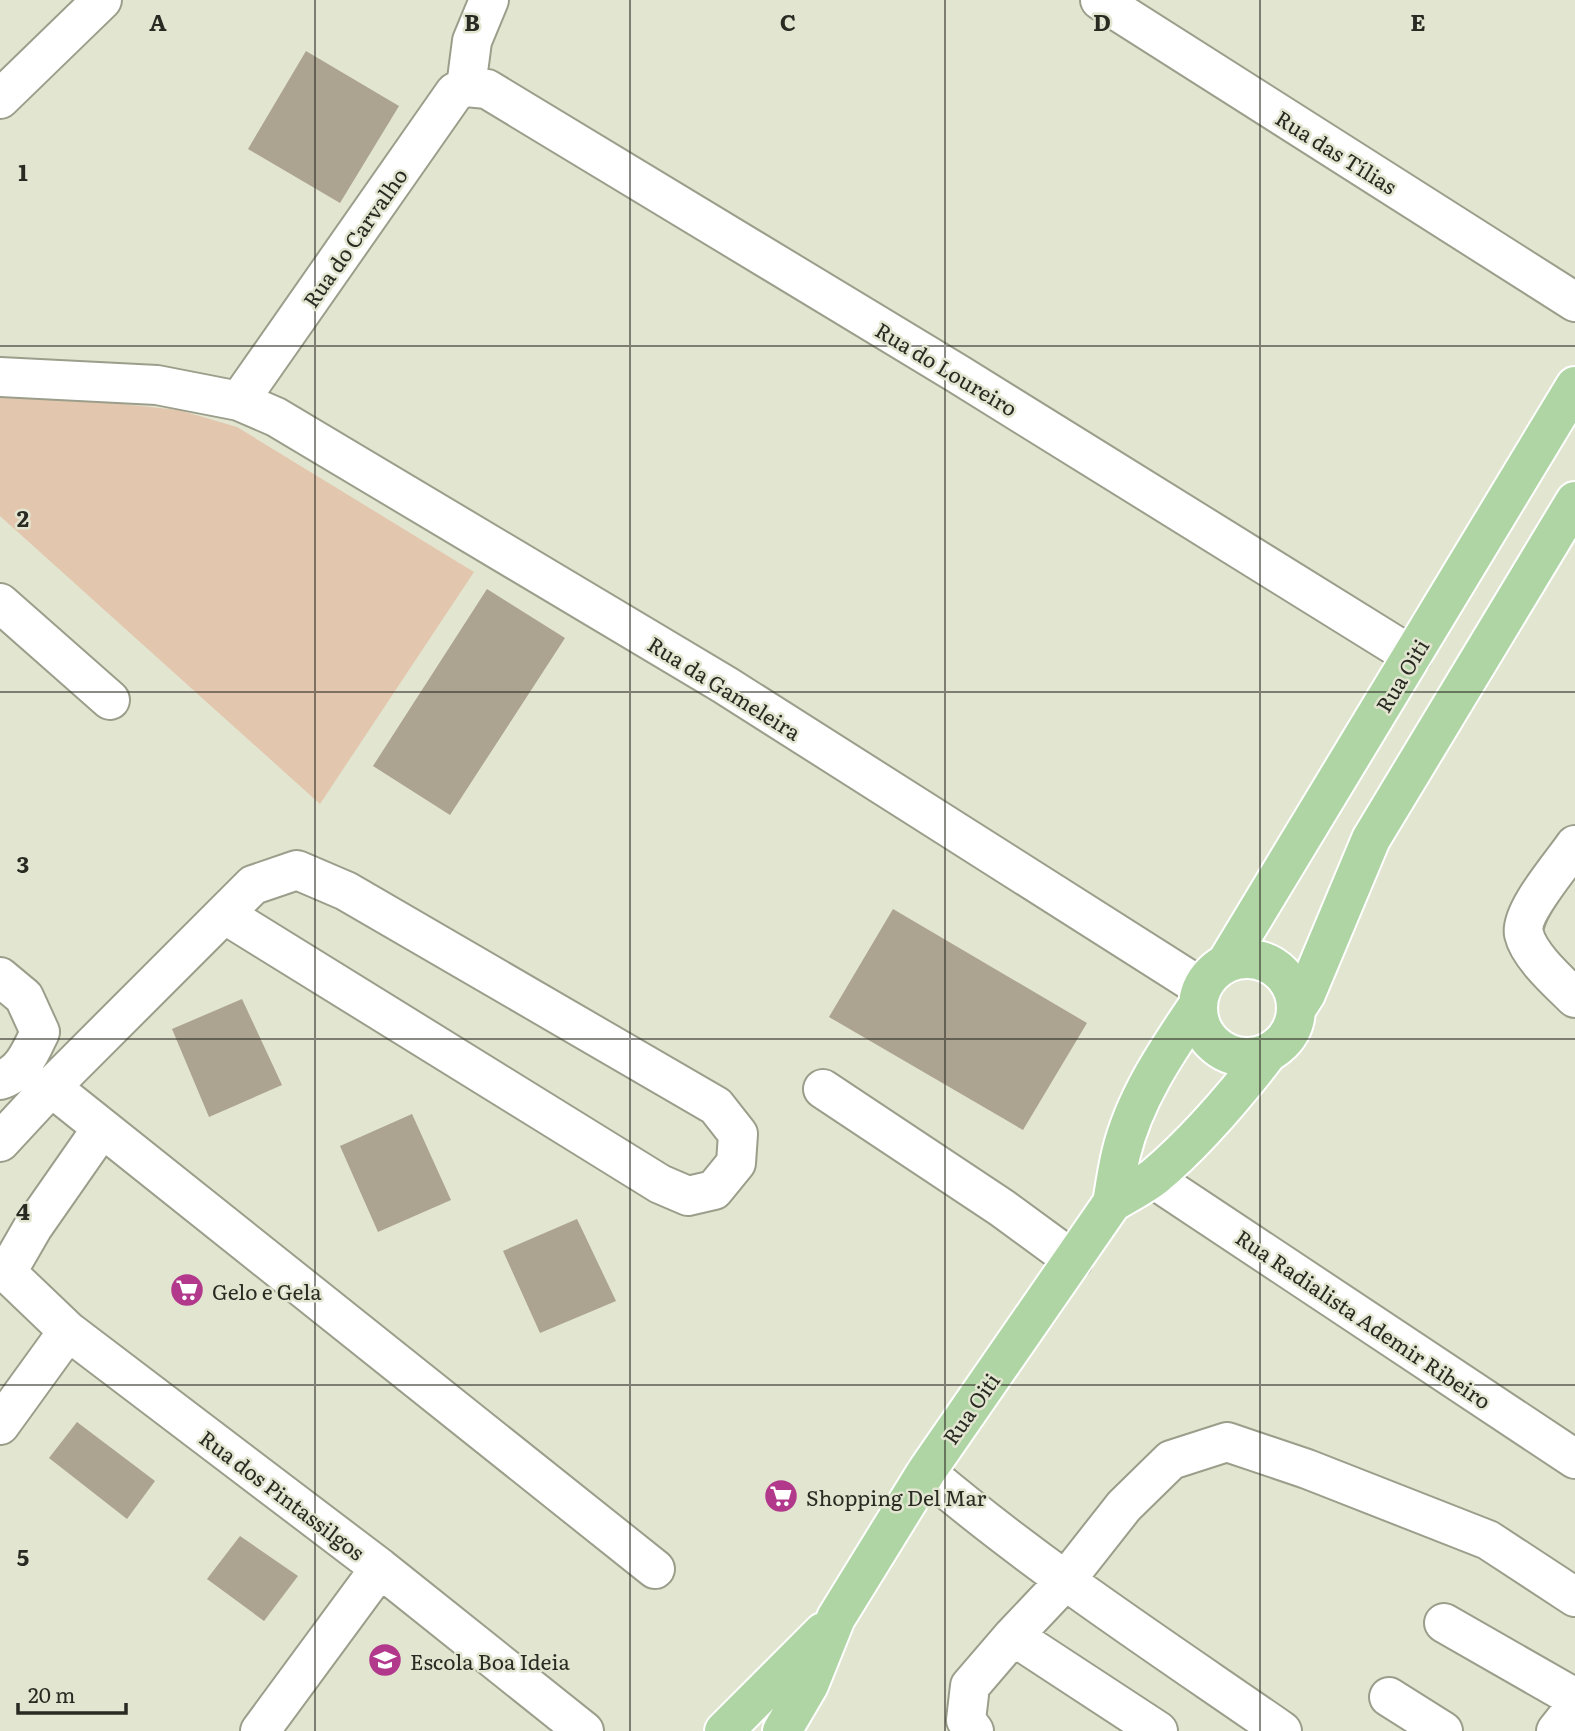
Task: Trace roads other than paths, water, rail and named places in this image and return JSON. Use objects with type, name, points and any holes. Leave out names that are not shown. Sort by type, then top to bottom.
[{"type":"main road","name":"Rua Oiti","points":[[1112,1203],[1121,1153],[1138,1105],[1168,1048],[1412,656],[1575,386]]},
{"type":"main road","points":[[1297,1007],[1306,994],[1371,839],[1575,501]]},
{"type":"main road","points":[[1241,959],[1256,959],[1283,973],[1291,984],[1297,1007],[1295,1021],[1287,1038],[1268,1053],[1249,1057],[1236,1056],[1220,1049],[1209,1039],[1201,1026],[1209,985],[1241,959]]},
{"type":"main road","name":"Rua Oiti","points":[[782,1731],[809,1685],[836,1618],[926,1472],[1112,1203],[1152,1178],[1193,1140],[1236,1094],[1268,1053]]},
{"type":"main road","name":"Rua Oiti","points":[[724,1731],[836,1618]]},
{"type":"street","points":[[0,99],[102,0]]},
{"type":"street","points":[[472,87],[472,41],[489,0]]},
{"type":"street","name":"Rua das Tílias","points":[[1100,0],[1575,302]]},
{"type":"street","name":"Rua do Carvalho","points":[[239,401],[456,92],[472,87]]},
{"type":"street","name":"Rua do Loureiro","points":[[472,87],[488,89],[946,367],[1412,656]]},
{"type":"street","name":"Rua da Gameleira","points":[[0,377],[157,385],[239,401],[276,417],[725,685],[1209,985]]},
{"type":"street","points":[[0,603],[110,699]]},
{"type":"street","points":[[1575,845],[1529,910],[1523,924],[1523,933],[1528,944],[1545,967],[1575,998]]},
{"type":"street","points":[[0,1142],[51,1087],[224,914],[253,885],[297,870],[346,891],[716,1106],[738,1134],[736,1163],[715,1190],[688,1196],[660,1184],[224,914]]},
{"type":"street","points":[[0,977],[24,997],[40,1032],[27,1058],[10,1077],[0,1080]]},
{"type":"street","points":[[51,1087],[655,1569]]},
{"type":"street","points":[[822,1089],[1002,1208],[1073,1259]]},
{"type":"street","points":[[4,1269],[102,1128]]},
{"type":"street","name":"Rua Radialista Ademir Ribeiro","points":[[1152,1178],[1575,1459]]},
{"type":"street","name":"Rua dos Pintassilgos","points":[[4,1269],[68,1331],[586,1727]]},
{"type":"street","points":[[0,1424],[68,1331]]},
{"type":"street","points":[[974,1731],[966,1720],[970,1686],[1065,1581],[1124,1506],[1171,1460],[1227,1442],[1307,1469],[1488,1540],[1575,1597]]},
{"type":"street","points":[[926,1472],[986,1523],[1065,1581],[1282,1731]]},
{"type":"street","points":[[260,1731],[380,1568]]},
{"type":"street","points":[[1444,1623],[1575,1698]]},
{"type":"street","points":[[1013,1636],[1158,1731]]},
{"type":"street","points":[[1389,1697],[1443,1731]]},
{"type":"street","points":[[1556,1731],[1575,1706]]},
{"type":"place","name":"Gelo e Gela","points":[[187,1290]]},
{"type":"place","name":"Shopping Del Mar","points":[[781,1496]]},
{"type":"place","name":"Escola Boa Ideia","points":[[385,1660]]}]
